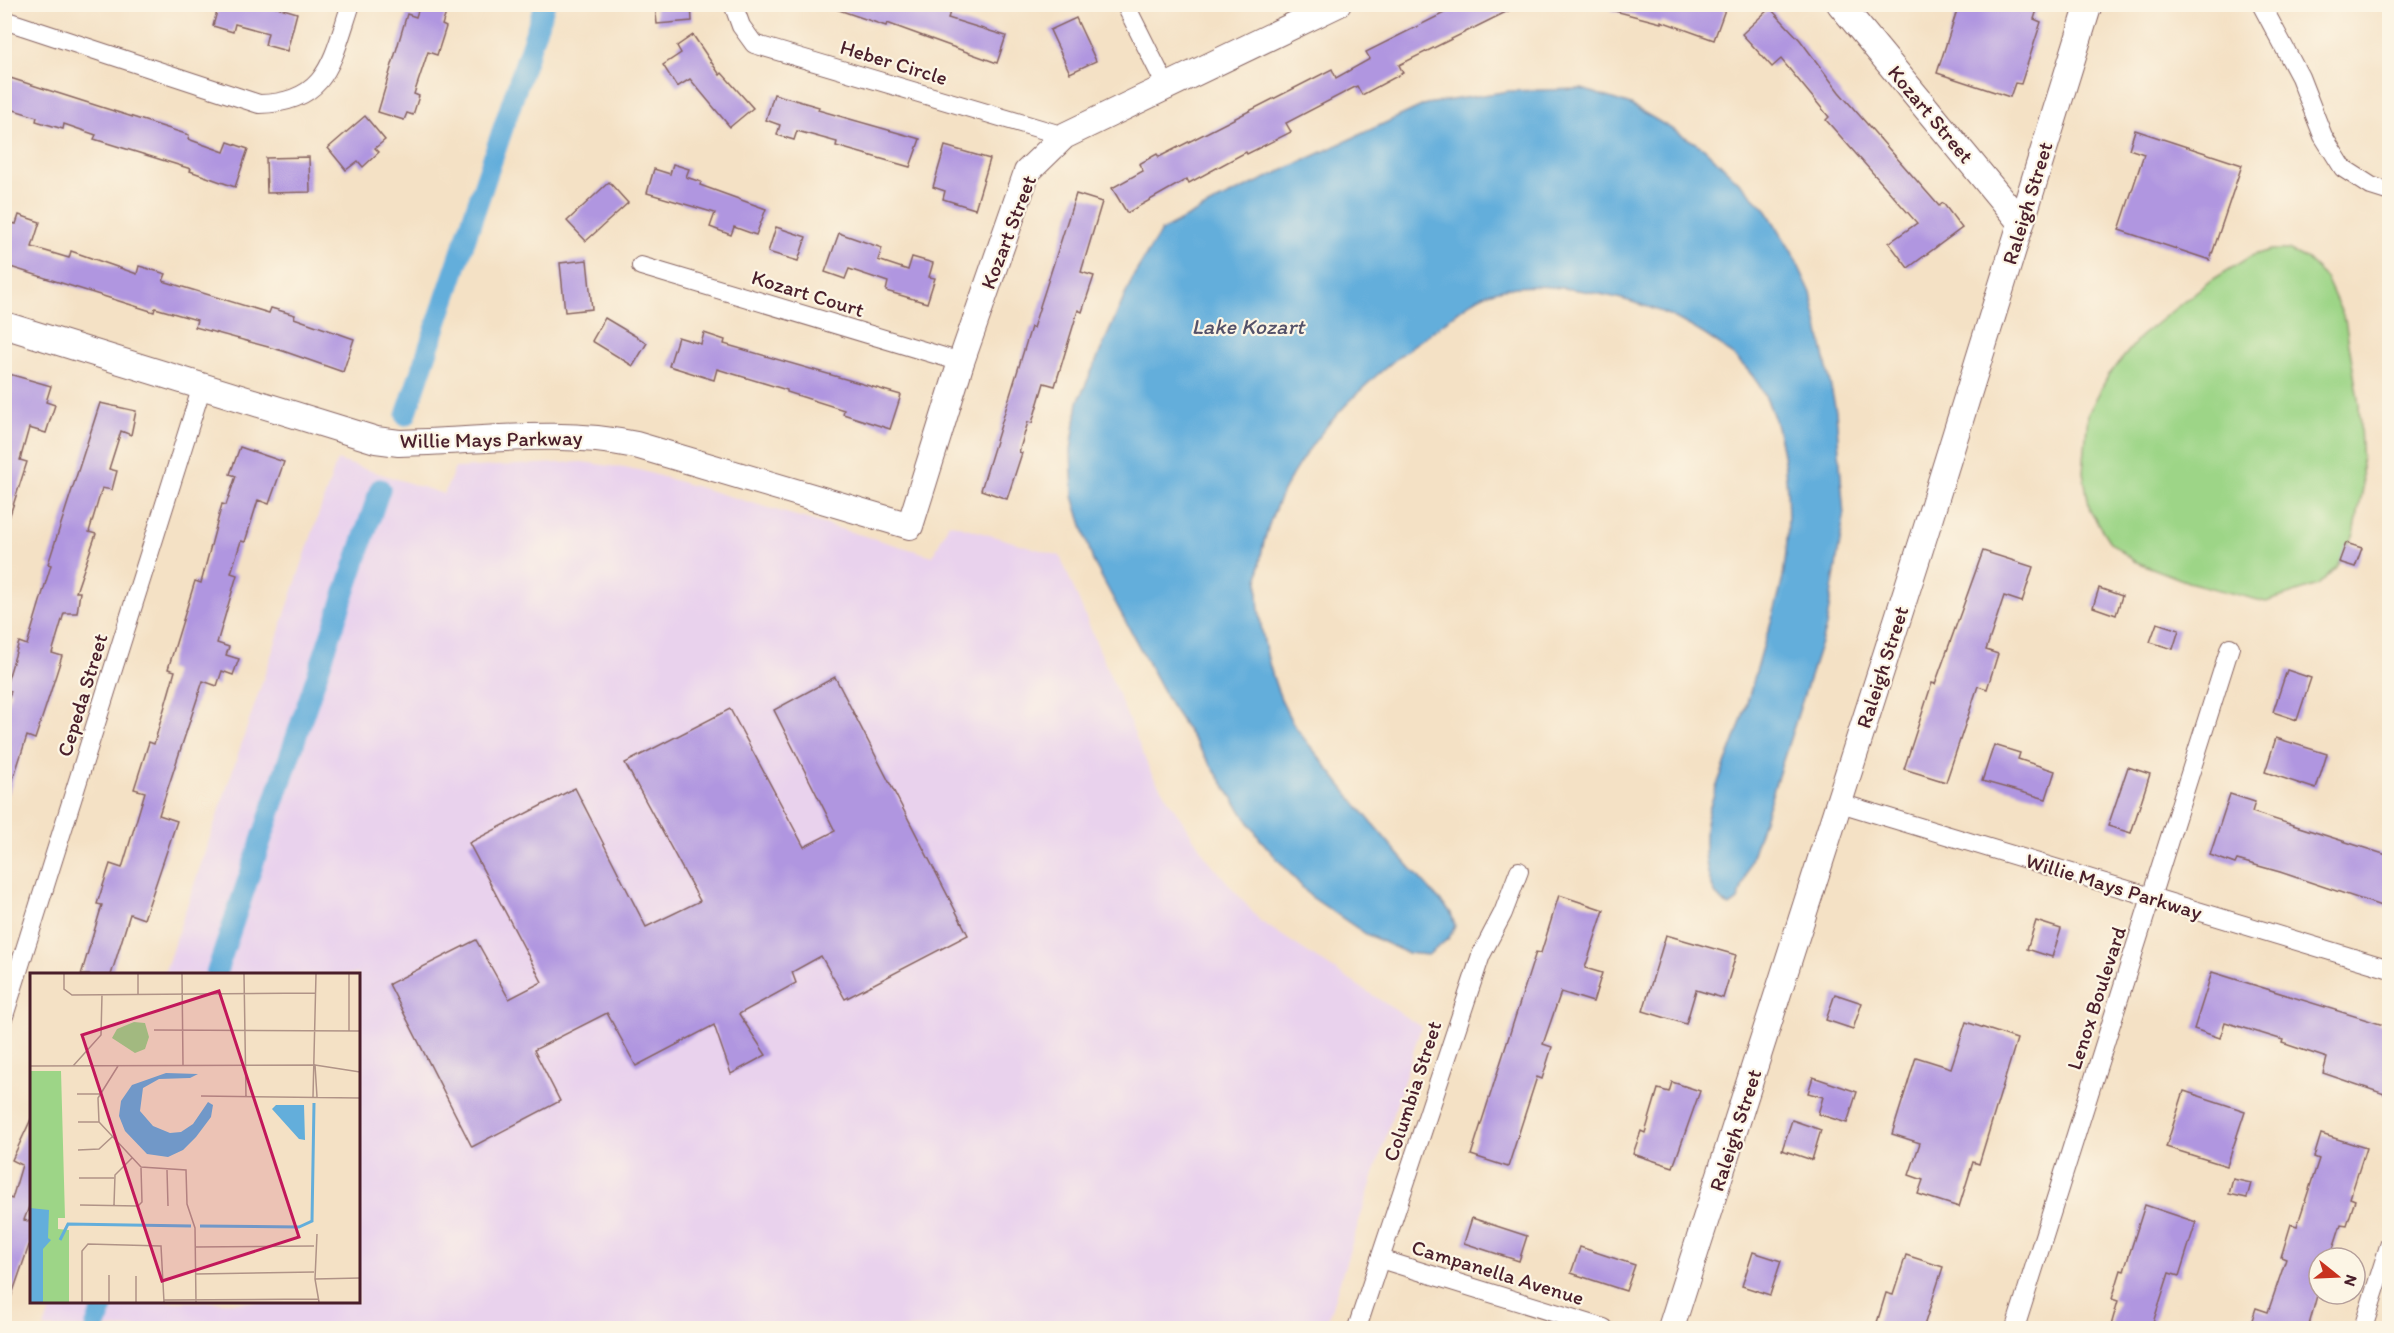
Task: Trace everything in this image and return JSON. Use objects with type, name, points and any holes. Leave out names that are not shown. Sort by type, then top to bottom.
[{"type":"street","points":[[4,20],[259,104],[283,104],[311,91],[330,65],[351,4]]},
{"type":"street","name":"Heber Circle","points":[[734,4],[741,26],[754,44],[1064,136]]},
{"type":"street","points":[[1125,4],[1166,86]]},
{"type":"street","name":"Kozart Street","points":[[910,526],[962,362],[1027,172],[1064,136],[1338,4]]},
{"type":"street","name":"Kozart Street","points":[[1840,4],[2021,223]]},
{"type":"street","name":"Raleigh Street","points":[[1671,1329],[1840,803],[2089,4]]},
{"type":"street","points":[[2260,4],[2300,77],[2322,136],[2343,168],[2371,186],[2390,192]]},
{"type":"street","name":"Kozart Court","points":[[641,266],[962,362]]},
{"type":"street","name":"Willie Mays Parkway","points":[[4,325],[347,432],[399,443],[571,435],[604,438],[636,445],[910,526]]},
{"type":"street","name":"Cepeda Street","points":[[4,1016],[202,386]]},
{"type":"street","name":"Lenox Boulevard","points":[[2015,1329],[2230,647]]},
{"type":"street","name":"Willie Mays Parkway","points":[[1840,803],[2390,969]]},
{"type":"street","name":"Columbia Street","points":[[1358,1329],[1481,955],[1503,913],[1519,871]]},
{"type":"street","points":[[2363,1329],[2390,1243]]},
{"type":"street","name":"Campanella Avenue","points":[[1380,1259],[1604,1329]]},
{"type":"shaded area","points":[[337,460],[444,494],[455,468],[582,462],[639,470],[933,556],[949,523],[1060,556],[1151,773],[1206,857],[1260,921],[1421,1027],[1325,1328],[44,1328],[53,1303],[360,1303],[360,973],[164,973]]},
{"type":"green space","points":[[2270,250],[2288,250],[2305,258],[2326,278],[2345,320],[2359,405],[2363,488],[2354,534],[2336,567],[2318,585],[2266,602],[2188,582],[2134,561],[2109,541],[2090,511],[2083,472],[2088,414],[2108,376],[2141,336],[2207,283],[2251,256]]},
{"type":"water","name":"Lake Kozart","points":[[1582,89],[1631,105],[1704,148],[1765,208],[1792,252],[1811,293],[1836,411],[1844,517],[1826,627],[1738,900],[1730,906],[1721,901],[1710,880],[1705,854],[1705,828],[1777,603],[1786,554],[1788,504],[1783,453],[1769,405],[1759,385],[1733,355],[1677,319],[1610,296],[1555,287],[1506,288],[1479,297],[1398,357],[1332,420],[1304,456],[1281,495],[1266,536],[1258,579],[1261,625],[1266,649],[1272,673],[1290,718],[1359,807],[1451,913],[1455,926],[1449,938],[1428,955],[1407,953],[1366,934],[1310,896],[1260,839],[1170,704],[1093,561],[1073,496],[1071,450],[1078,402],[1134,275],[1161,231],[1221,199],[1426,104],[1509,91]]},
{"type":"building","points":[[219,4],[267,4],[297,13],[287,51],[265,45],[268,33],[235,24],[233,32],[213,26]]},
{"type":"building","points":[[420,4],[449,4],[442,25],[446,27],[437,55],[428,52],[414,94],[419,96],[413,115],[407,113],[404,120],[378,112],[407,14],[416,17]]},
{"type":"building","points":[[655,4],[691,4],[692,21],[657,24]]},
{"type":"building","points":[[830,4],[953,4],[948,18],[1006,36],[997,63],[887,23],[886,26],[830,7]]},
{"type":"building","points":[[1462,4],[1522,4],[1399,65],[1403,73],[1362,95],[1357,86],[1286,123],[1291,132],[1247,154],[1246,152],[1189,183],[1187,179],[1127,213],[1112,188],[1143,171],[1139,164],[1157,154],[1159,157],[1332,69],[1336,78],[1370,59],[1366,52]]},
{"type":"building","points":[[1612,4],[1727,4],[1714,40],[1661,21],[1661,23],[1611,10]]},
{"type":"building","points":[[1959,4],[2039,4],[2034,19],[2041,22],[2021,84],[2015,83],[2010,97],[1937,73]]},
{"type":"building","points":[[1770,8],[1800,40],[1839,92],[1939,206],[1943,203],[1962,228],[1908,268],[1889,243],[1917,223],[1826,120],[1829,117],[1781,59],[1772,67],[1742,34]]},
{"type":"building","points":[[1076,18],[1096,61],[1070,73],[1050,30]]},
{"type":"building","points":[[693,35],[720,75],[722,73],[753,108],[730,127],[690,79],[677,87],[663,65],[681,53],[677,46]]},
{"type":"building","points":[[4,76],[189,135],[188,139],[224,152],[228,142],[248,149],[235,187],[190,171],[191,169],[94,139],[96,135],[64,124],[63,129],[36,121],[37,117],[4,107]]},
{"type":"building","points":[[774,94],[819,107],[818,110],[920,139],[910,167],[836,146],[837,142],[797,131],[794,140],[777,135],[780,125],[766,120]]},
{"type":"building","points":[[365,116],[385,140],[375,148],[379,152],[363,167],[358,161],[346,170],[328,148]]},
{"type":"building","points":[[2135,130],[2242,165],[2210,260],[2119,230],[2144,154],[2129,149]]},
{"type":"building","points":[[945,146],[990,159],[975,209],[943,199],[945,191],[933,187]]},
{"type":"building","points":[[309,157],[310,192],[267,193],[266,158]]},
{"type":"building","points":[[673,164],[689,169],[686,177],[701,182],[700,185],[766,209],[756,235],[734,227],[731,235],[710,227],[715,213],[647,193],[654,169],[670,174]]},
{"type":"building","points":[[609,182],[628,203],[586,241],[567,221]]},
{"type":"building","points":[[1076,194],[1102,202],[1081,272],[1094,276],[1082,312],[1078,310],[1055,386],[1044,383],[1032,423],[1028,422],[1019,452],[1022,453],[1007,499],[981,490],[1031,327],[1033,328]]},
{"type":"building","points":[[19,215],[40,222],[32,247],[69,258],[71,251],[137,274],[139,266],[166,274],[163,281],[269,313],[271,308],[295,315],[294,318],[354,339],[343,372],[283,351],[195,327],[197,320],[155,308],[154,312],[4,265],[4,221],[16,224]]},
{"type":"building","points":[[776,227],[806,237],[798,261],[768,252]]},
{"type":"building","points":[[839,233],[882,248],[878,260],[908,270],[912,257],[933,263],[929,277],[935,278],[927,303],[886,291],[888,282],[849,269],[845,279],[825,272]]},
{"type":"building","points":[[587,260],[592,309],[565,312],[560,263]]},
{"type":"building","points":[[605,318],[647,343],[633,366],[592,341]]},
{"type":"building","points":[[704,333],[725,340],[724,344],[901,395],[890,429],[843,414],[844,410],[787,392],[787,390],[717,369],[714,380],[669,366],[678,337],[701,344]]},
{"type":"building","points":[[9,374],[51,386],[46,402],[55,405],[46,433],[29,428],[20,460],[27,462],[8,521],[4,520],[4,390]]},
{"type":"building","points":[[100,403],[136,411],[131,435],[121,431],[109,469],[117,471],[112,490],[102,488],[89,532],[96,534],[76,592],[80,592],[77,613],[64,613],[52,653],[62,656],[35,739],[27,736],[8,795],[4,794],[4,713],[11,691],[5,689],[19,642],[27,645],[51,565],[48,564]]},
{"type":"building","points":[[240,447],[284,462],[269,504],[258,500],[245,542],[241,541],[231,573],[237,575],[217,643],[229,647],[226,655],[239,659],[233,675],[222,671],[217,686],[203,681],[159,815],[177,821],[144,919],[130,914],[112,973],[82,973],[102,905],[97,904],[110,864],[122,868],[145,792],[134,789],[149,742],[154,744],[175,671],[168,669],[195,581],[201,583],[222,504],[226,505],[236,476],[230,474]]},
{"type":"building","points":[[2346,543],[2362,548],[2355,567],[2339,562]]},
{"type":"building","points":[[1983,551],[2033,567],[2022,602],[2004,596],[1986,650],[1998,654],[1987,689],[1978,686],[1946,782],[1904,769],[1932,683],[1935,684]]},
{"type":"building","points":[[2099,588],[2122,596],[2116,615],[2093,607]]},
{"type":"building","points":[[2157,623],[2179,630],[2173,649],[2150,642]]},
{"type":"building","points":[[2287,670],[2311,678],[2297,720],[2273,712]]},
{"type":"building","points":[[835,677],[968,935],[845,999],[821,956],[792,972],[796,983],[739,1014],[766,1055],[731,1074],[714,1025],[636,1066],[607,1013],[534,1050],[560,1101],[472,1147],[389,984],[476,940],[509,999],[542,982],[469,843],[575,788],[646,927],[700,901],[625,763],[730,709],[804,847],[835,831],[774,710]]},
{"type":"building","points":[[2276,738],[2327,754],[2316,789],[2265,772]]},
{"type":"building","points":[[1994,745],[2020,753],[2018,759],[2055,771],[2046,799],[1982,781]]},
{"type":"building","points":[[2128,767],[2150,774],[2131,833],[2108,826]]},
{"type":"building","points":[[2230,794],[2255,802],[2252,812],[2390,856],[2390,909],[2280,872],[2237,860],[2235,864],[2210,855]]},
{"type":"building","points":[[1559,895],[1604,910],[1585,968],[1602,973],[1593,1002],[1561,992],[1543,1044],[1552,1047],[1542,1079],[1537,1077],[1508,1167],[1471,1155],[1536,952],[1541,953]]},
{"type":"building","points":[[2036,921],[2061,929],[2052,957],[2027,949]]},
{"type":"building","points":[[1666,935],[1736,955],[1723,998],[1696,990],[1686,1024],[1643,1011]]},
{"type":"building","points":[[2212,972],[2390,1027],[2390,1096],[2323,1073],[2327,1058],[2282,1043],[2283,1040],[2225,1022],[2220,1038],[2194,1029]]},
{"type":"building","points":[[1835,994],[1862,1003],[1853,1029],[1826,1020]]},
{"type":"building","points":[[1966,1022],[2017,1039],[1979,1164],[1973,1162],[1959,1207],[1918,1194],[1923,1180],[1909,1175],[1920,1143],[1892,1134],[1916,1057],[1951,1068]]},
{"type":"building","points":[[1813,1077],[1857,1092],[1847,1123],[1818,1114],[1823,1097],[1808,1093]]},
{"type":"building","points":[[1672,1082],[1700,1091],[1673,1167],[1633,1154],[1641,1131],[1645,1133],[1658,1089],[1669,1092]]},
{"type":"building","points":[[2184,1091],[2245,1111],[2227,1166],[2166,1147]]},
{"type":"building","points":[[1792,1120],[1821,1130],[1812,1160],[1782,1150]]},
{"type":"building","points":[[30,1121],[30,1204],[24,1220],[30,1222],[30,1243],[7,1309],[4,1308],[4,1196],[12,1199],[22,1165],[12,1160]]},
{"type":"building","points":[[2321,1134],[2366,1148],[2350,1198],[2355,1200],[2347,1225],[2341,1224],[2334,1246],[2307,1246],[2307,1306],[2314,1306],[2308,1329],[2249,1329],[2256,1308],[2268,1312],[2286,1259],[2281,1257],[2291,1224],[2297,1226],[2319,1159],[2314,1157]]},
{"type":"building","points":[[2233,1179],[2251,1183],[2247,1198],[2229,1194]]},
{"type":"building","points":[[2145,1205],[2196,1222],[2179,1276],[2169,1273],[2151,1329],[2110,1329],[2118,1301],[2112,1299],[2121,1270],[2124,1271]]},
{"type":"building","points":[[1472,1218],[1527,1236],[1519,1261],[1464,1243]]},
{"type":"building","points":[[1580,1247],[1635,1265],[1626,1291],[1571,1273]]},
{"type":"building","points":[[1753,1252],[1781,1261],[1770,1295],[1742,1286]]},
{"type":"building","points":[[1906,1255],[1943,1267],[1923,1329],[1875,1329],[1886,1293],[1893,1295]]},
{"type":"waterway","points":[[406,415],[545,4]]},
{"type":"waterway","points":[[216,973],[380,489]]},
{"type":"waterway","points":[[95,1328],[105,1303]]}]
